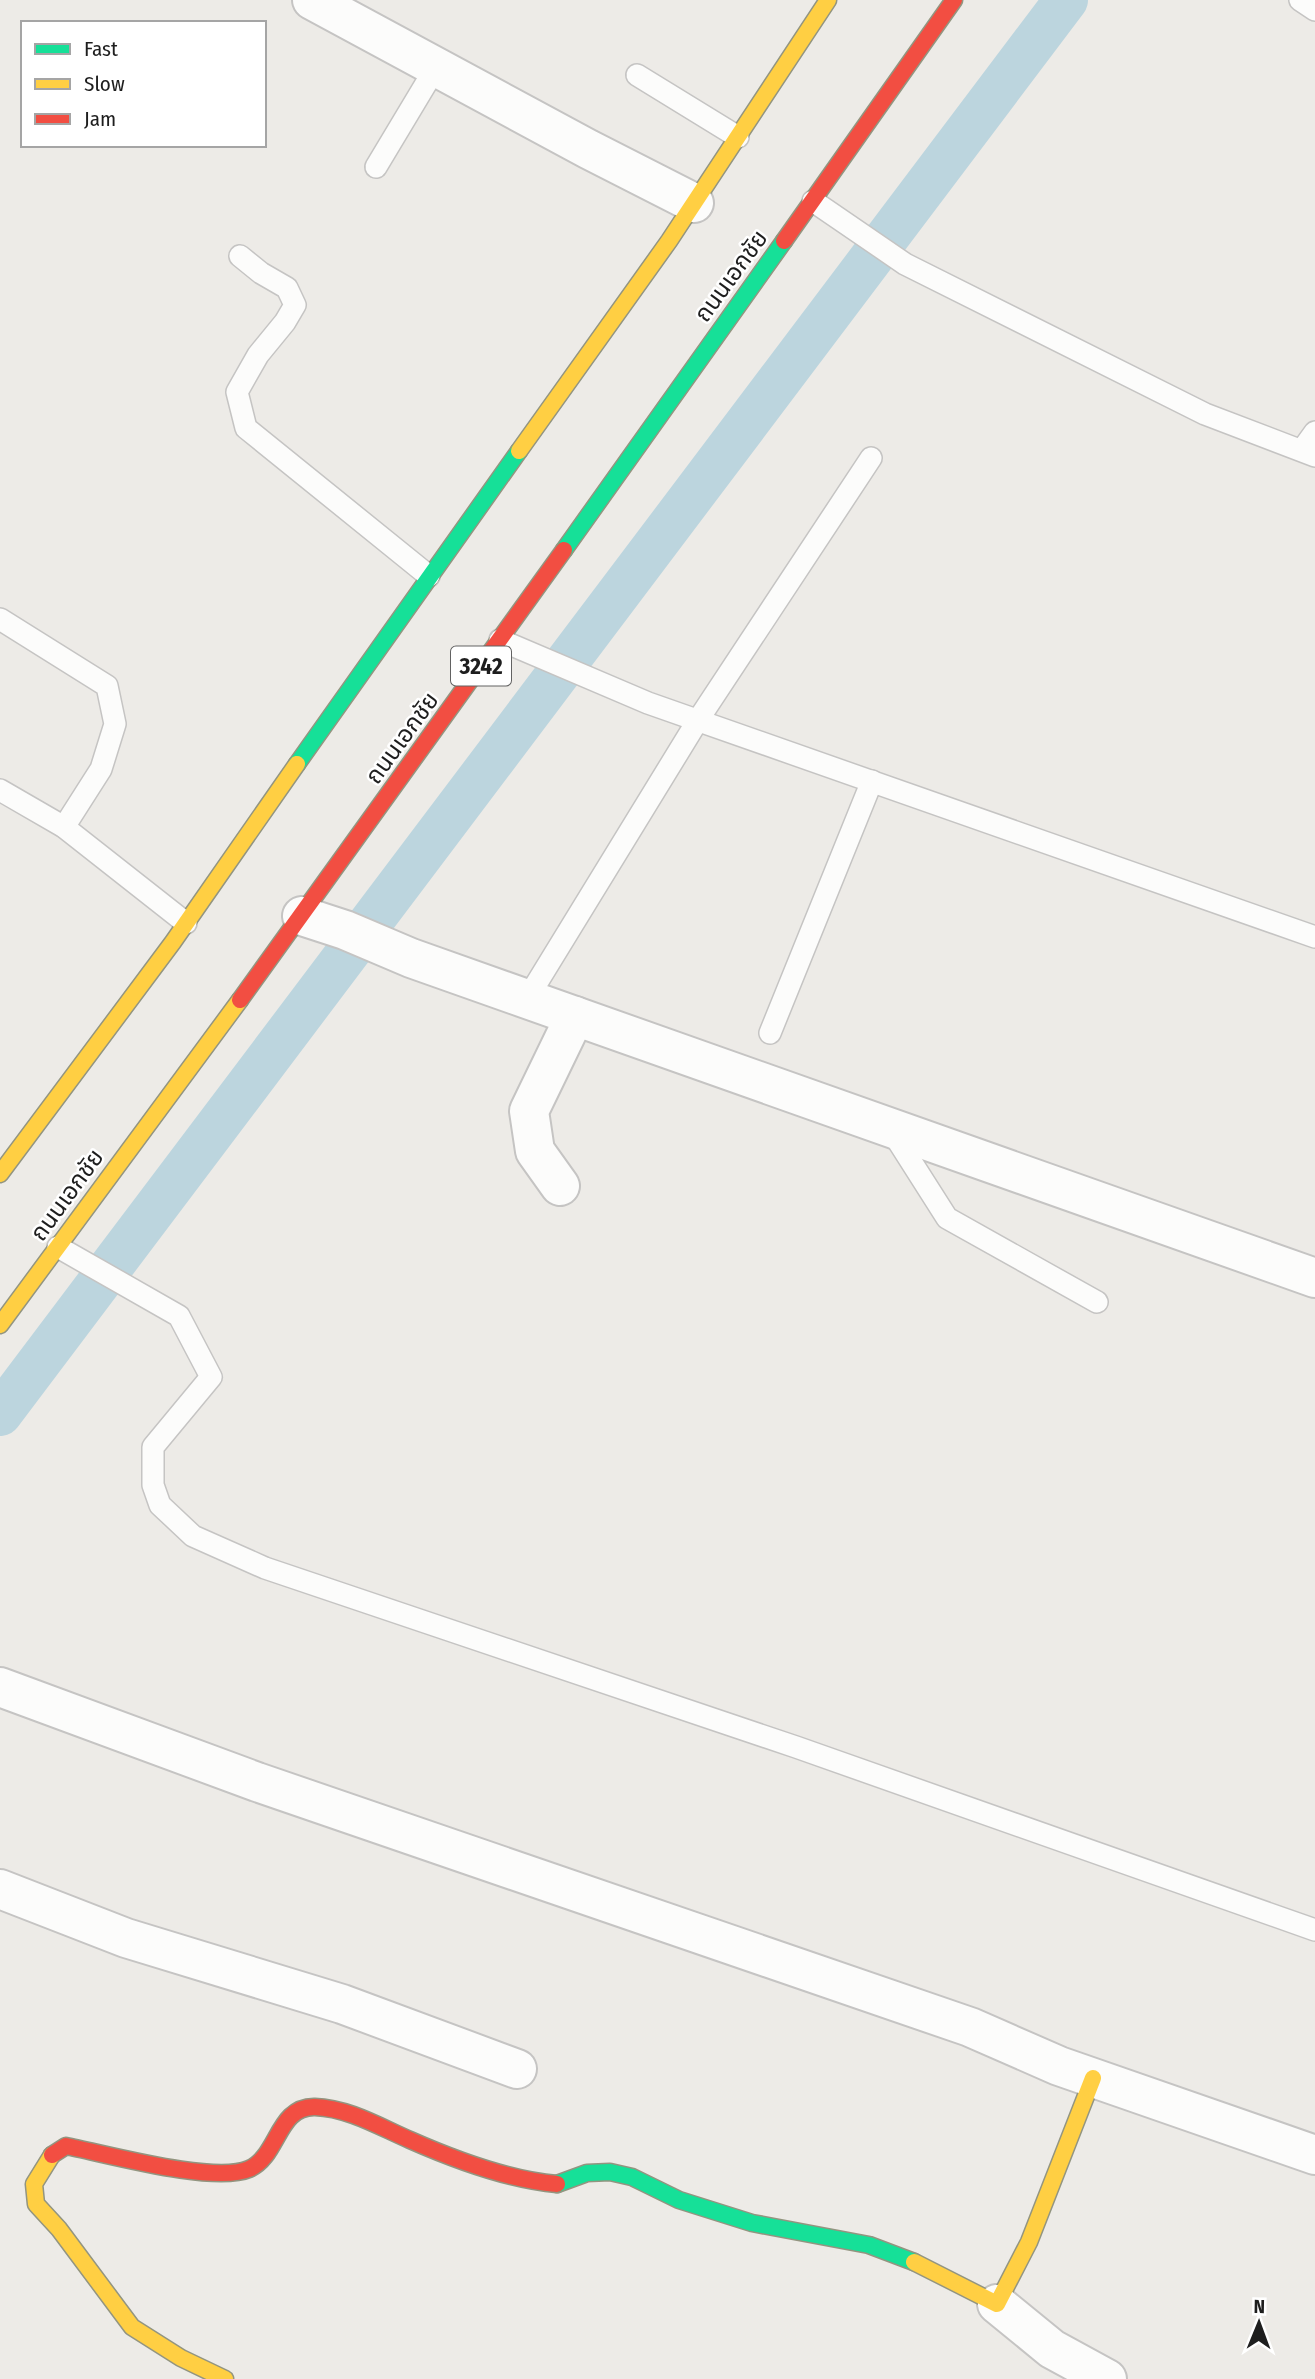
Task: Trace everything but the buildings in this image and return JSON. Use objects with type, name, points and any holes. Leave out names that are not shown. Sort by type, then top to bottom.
[{"type":"main road","points":[[0,1174],[186,923],[429,576],[661,252],[828,0]]},
{"type":"main road","name":"ถนนเอกชัย","points":[[0,1325],[302,916],[954,0]]},
{"type":"main road","points":[[225,2379],[181,2358],[132,2327],[60,2229],[36,2204],[34,2184],[50,2157],[66,2146],[203,2173],[228,2174],[249,2169],[262,2161],[289,2117],[300,2108],[342,2111],[439,2152],[534,2182],[559,2184],[587,2173],[610,2172],[632,2178],[679,2200],[752,2222],[869,2245],[918,2264],[997,2304],[1029,2242],[1093,2078]]},
{"type":"street","points":[[312,0],[694,203]]},
{"type":"street","points":[[302,916],[345,930],[411,958],[1315,1278]]},
{"type":"street","points":[[560,1186],[536,1151],[529,1111],[575,1016]]},
{"type":"street","points":[[0,1687],[257,1782],[970,2027],[1059,2066],[1315,2155]]},
{"type":"street","points":[[0,1889],[126,1938],[342,2004],[517,2069]]},
{"type":"street","points":[[997,2304],[1052,2349],[1107,2379]]},
{"type":"lane","points":[[1300,0],[1315,10]]},
{"type":"lane","points":[[376,167],[436,67]]},
{"type":"lane","points":[[637,75],[738,137]]},
{"type":"lane","points":[[813,201],[905,264],[1205,414],[1308,453],[1315,432]]},
{"type":"lane","points":[[240,256],[261,273],[287,288],[295,304],[285,322],[258,355],[237,392],[246,428],[429,576]]},
{"type":"lane","points":[[527,999],[698,720],[871,458]]},
{"type":"lane","points":[[0,619],[107,686],[115,724],[101,769],[64,827]]},
{"type":"lane","points":[[500,640],[648,703],[1315,937]]},
{"type":"lane","points":[[770,1033],[872,781]]},
{"type":"lane","points":[[0,790],[64,827],[186,923]]},
{"type":"lane","points":[[888,1126],[947,1218],[1097,1302]]},
{"type":"lane","points":[[58,1247],[179,1317],[211,1377],[153,1447],[153,1485],[160,1506],[193,1536],[265,1568],[796,1747],[1315,1930]]},
{"type":"waterway","points":[[0,1414],[1066,0]]},
{"type":"traffic: fast","points":[[564,550],[784,241]]},
{"type":"traffic: fast","points":[[297,764],[519,451]]},
{"type":"traffic: fast","points":[[557,2184],[587,2173],[610,2172],[632,2177],[679,2200],[752,2223],[869,2245],[914,2262]]},
{"type":"traffic: slow","points":[[519,451],[669,241],[828,0]]},
{"type":"traffic: slow","points":[[0,1174],[173,942],[297,764]]},
{"type":"traffic: slow","points":[[0,1325],[240,1000]]},
{"type":"traffic: slow","points":[[914,2262],[997,2304],[1029,2242],[1093,2078]]},
{"type":"traffic: slow","points":[[52,2155],[34,2184],[36,2204],[59,2229],[132,2327],[181,2358],[225,2379]]},
{"type":"traffic: jam","points":[[784,241],[954,0]]},
{"type":"traffic: jam","points":[[240,1000],[564,550]]},
{"type":"traffic: jam","points":[[52,2155],[66,2146],[187,2170],[233,2173],[259,2163],[293,2114],[315,2107],[352,2114],[482,2168],[557,2184]]}]
